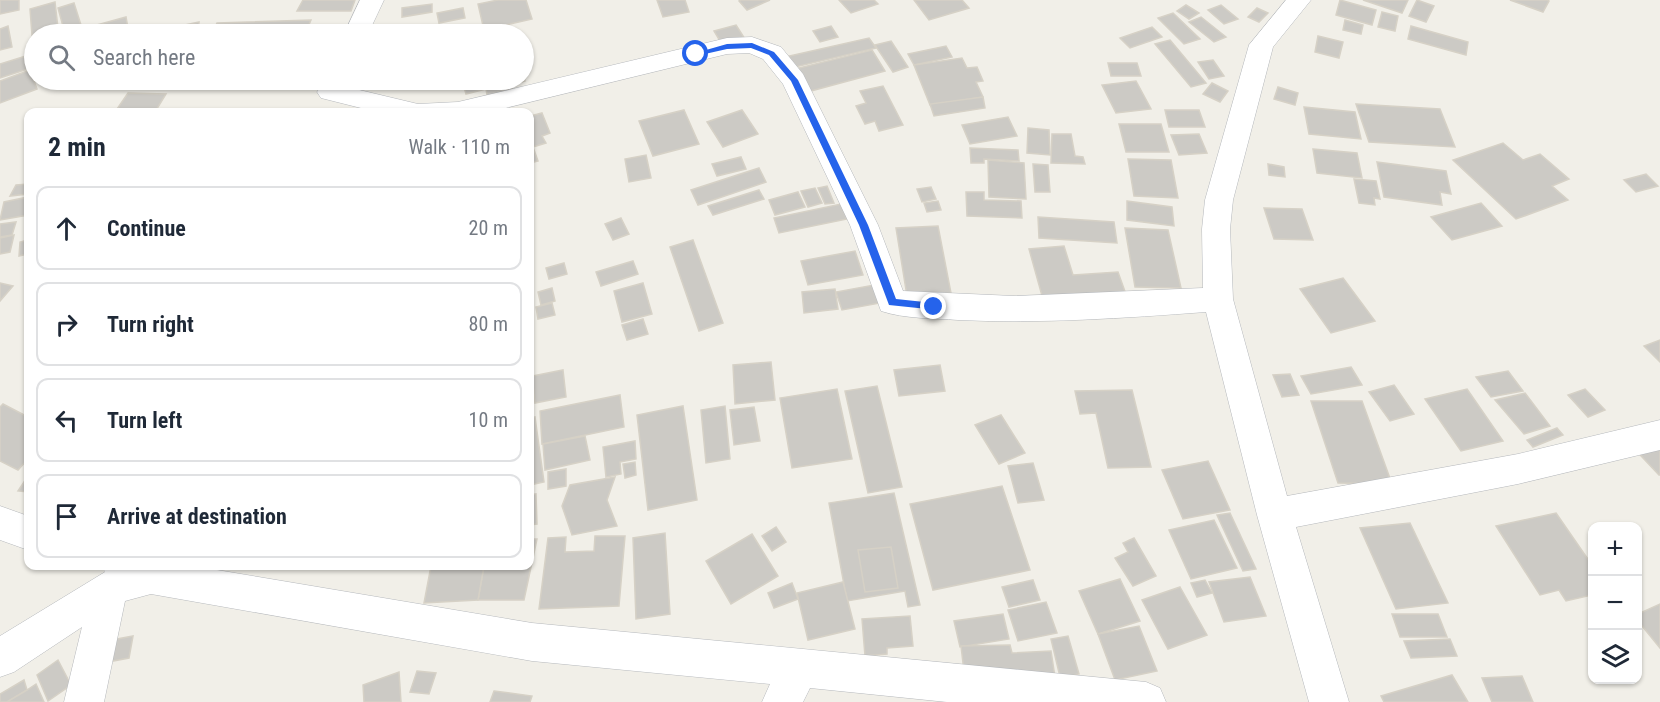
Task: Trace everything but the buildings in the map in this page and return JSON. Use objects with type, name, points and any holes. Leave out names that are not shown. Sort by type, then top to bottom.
[{"type":"street","points":[[361,24],[372,0]]},
{"type":"street","points":[[1299,0],[1261,45],[1219,200],[1216,229],[1218,299],[1275,515],[1329,702]]},
{"type":"street","points":[[470,108],[727,46],[752,45],[772,53],[794,80],[864,225],[892,302],[934,307],[1074,309],[1218,299]]},
{"type":"street","points":[[329,94],[394,108]]},
{"type":"street","points":[[1275,515],[1518,469],[1660,435]]},
{"type":"street","points":[[0,523],[24,532]]},
{"type":"street","points":[[84,702],[128,573]]},
{"type":"street","points":[[0,658],[128,573],[532,642],[1146,702]]},
{"type":"street","points":[[782,702],[800,668]]},
{"type":"route","points":[[696,54],[727,46],[752,45],[772,53],[794,80],[864,225],[892,302],[934,307]]}]
